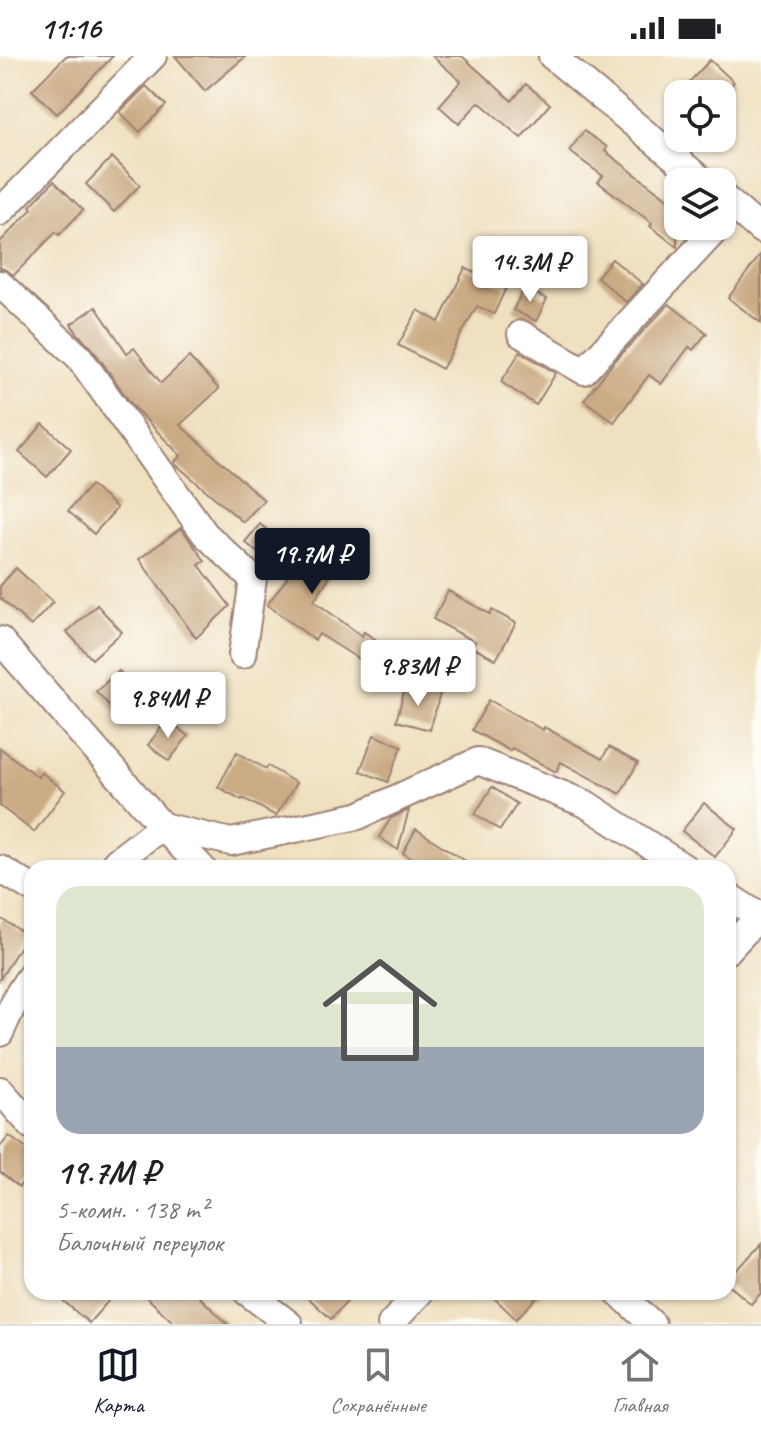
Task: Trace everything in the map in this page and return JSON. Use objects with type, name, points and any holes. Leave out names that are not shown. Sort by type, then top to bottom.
[{"type":"street","points":[[0,212],[153,56]]},
{"type":"street","points":[[552,56],[687,168]]},
{"type":"street","points":[[736,218],[761,230]]},
{"type":"street","points":[[521,334],[584,371],[701,240]]},
{"type":"street","points":[[0,284],[79,357],[205,534],[253,579],[242,655]]},
{"type":"street","points":[[0,640],[194,860]]},
{"type":"street","points":[[162,826],[231,842],[358,816],[478,761],[586,804],[673,860]]},
{"type":"street","points":[[118,860],[162,826]]},
{"type":"street","points":[[0,869],[24,883]]},
{"type":"street","points":[[736,901],[760,915],[736,941]]},
{"type":"street","points":[[0,1033],[24,985]]},
{"type":"street","points":[[0,1090],[24,1117]]},
{"type":"street","points":[[258,1300],[289,1324]]},
{"type":"street","points":[[391,1324],[413,1300]]},
{"type":"street","points":[[626,1300],[652,1324]]},
{"type":"building","points":[[66,56],[113,56],[57,114],[32,90]]},
{"type":"building","points":[[175,56],[246,56],[205,91]]},
{"type":"building","points":[[432,56],[462,56],[512,101],[526,84],[550,104],[521,138],[479,102],[459,124],[439,106],[461,81]]},
{"type":"building","points":[[710,60],[732,80],[691,80]]},
{"type":"building","points":[[146,86],[166,105],[140,132],[120,112]]},
{"type":"building","points":[[584,131],[664,196],[664,237],[650,226],[652,223],[598,182],[603,176],[569,151]]},
{"type":"building","points":[[112,157],[140,185],[114,212],[86,184]]},
{"type":"building","points":[[54,181],[83,210],[59,235],[56,232],[14,275],[0,268],[0,242]]},
{"type":"building","points":[[761,254],[761,323],[728,298]]},
{"type":"building","points":[[612,259],[643,284],[626,302],[597,277]]},
{"type":"building","points":[[465,268],[506,288],[494,314],[477,306],[442,369],[398,345],[418,310],[439,322]]},
{"type":"building","points":[[524,288],[547,299],[536,321],[513,310]]},
{"type":"building","points":[[669,304],[707,333],[693,350],[689,347],[661,384],[649,375],[614,422],[584,400],[614,362]]},
{"type":"building","points":[[96,307],[127,353],[134,348],[161,383],[189,357],[219,389],[180,425],[264,500],[243,522],[174,463],[181,456],[132,405],[71,324]]},
{"type":"building","points":[[520,352],[556,373],[536,405],[501,382]]},
{"type":"building","points":[[43,424],[71,449],[47,477],[19,452]]},
{"type":"building","points":[[91,485],[117,508],[94,534],[68,511]]},
{"type":"building","points":[[260,524],[302,560],[315,540],[342,557],[314,601],[362,636],[364,632],[390,649],[376,670],[319,634],[315,640],[267,605],[287,578],[245,542]]},
{"type":"building","points":[[181,528],[205,561],[199,565],[230,606],[196,638],[139,559]]},
{"type":"building","points":[[16,568],[53,602],[31,626],[0,598],[0,586]]},
{"type":"building","points":[[448,591],[490,614],[492,610],[516,623],[496,660],[472,647],[475,642],[433,619]]},
{"type":"building","points":[[97,605],[122,632],[92,659],[67,632]]},
{"type":"building","points":[[119,671],[138,692],[116,713],[96,691]]},
{"type":"building","points":[[406,685],[440,694],[430,730],[396,721]]},
{"type":"building","points":[[489,700],[602,759],[609,747],[638,763],[620,794],[561,762],[556,772],[472,730]]},
{"type":"building","points":[[167,720],[188,736],[169,761],[148,745]]},
{"type":"building","points":[[374,735],[402,746],[388,782],[360,771]]},
{"type":"building","points":[[0,748],[38,777],[41,772],[65,791],[34,832],[0,806]]},
{"type":"building","points":[[237,752],[296,783],[276,816],[218,787]]},
{"type":"building","points":[[492,787],[517,804],[500,830],[475,814]]},
{"type":"building","points":[[704,803],[737,829],[715,857],[682,831]]},
{"type":"building","points":[[409,810],[398,850],[379,837],[391,818]]},
{"type":"building","points":[[416,829],[464,860],[414,860],[403,853]]},
{"type":"building","points":[[0,918],[24,933],[24,940],[0,979]]},
{"type":"building","points":[[9,1136],[24,1147],[24,1180],[19,1187],[0,1172],[0,1147]]},
{"type":"building","points":[[761,1244],[761,1293],[751,1304],[736,1291],[736,1271]]},
{"type":"building","points":[[62,1300],[109,1300],[89,1323]]},
{"type":"building","points":[[150,1300],[202,1300],[228,1324],[175,1324]]},
{"type":"building","points":[[311,1300],[349,1300],[331,1319]]},
{"type":"building","points":[[496,1300],[534,1300],[516,1319]]}]
